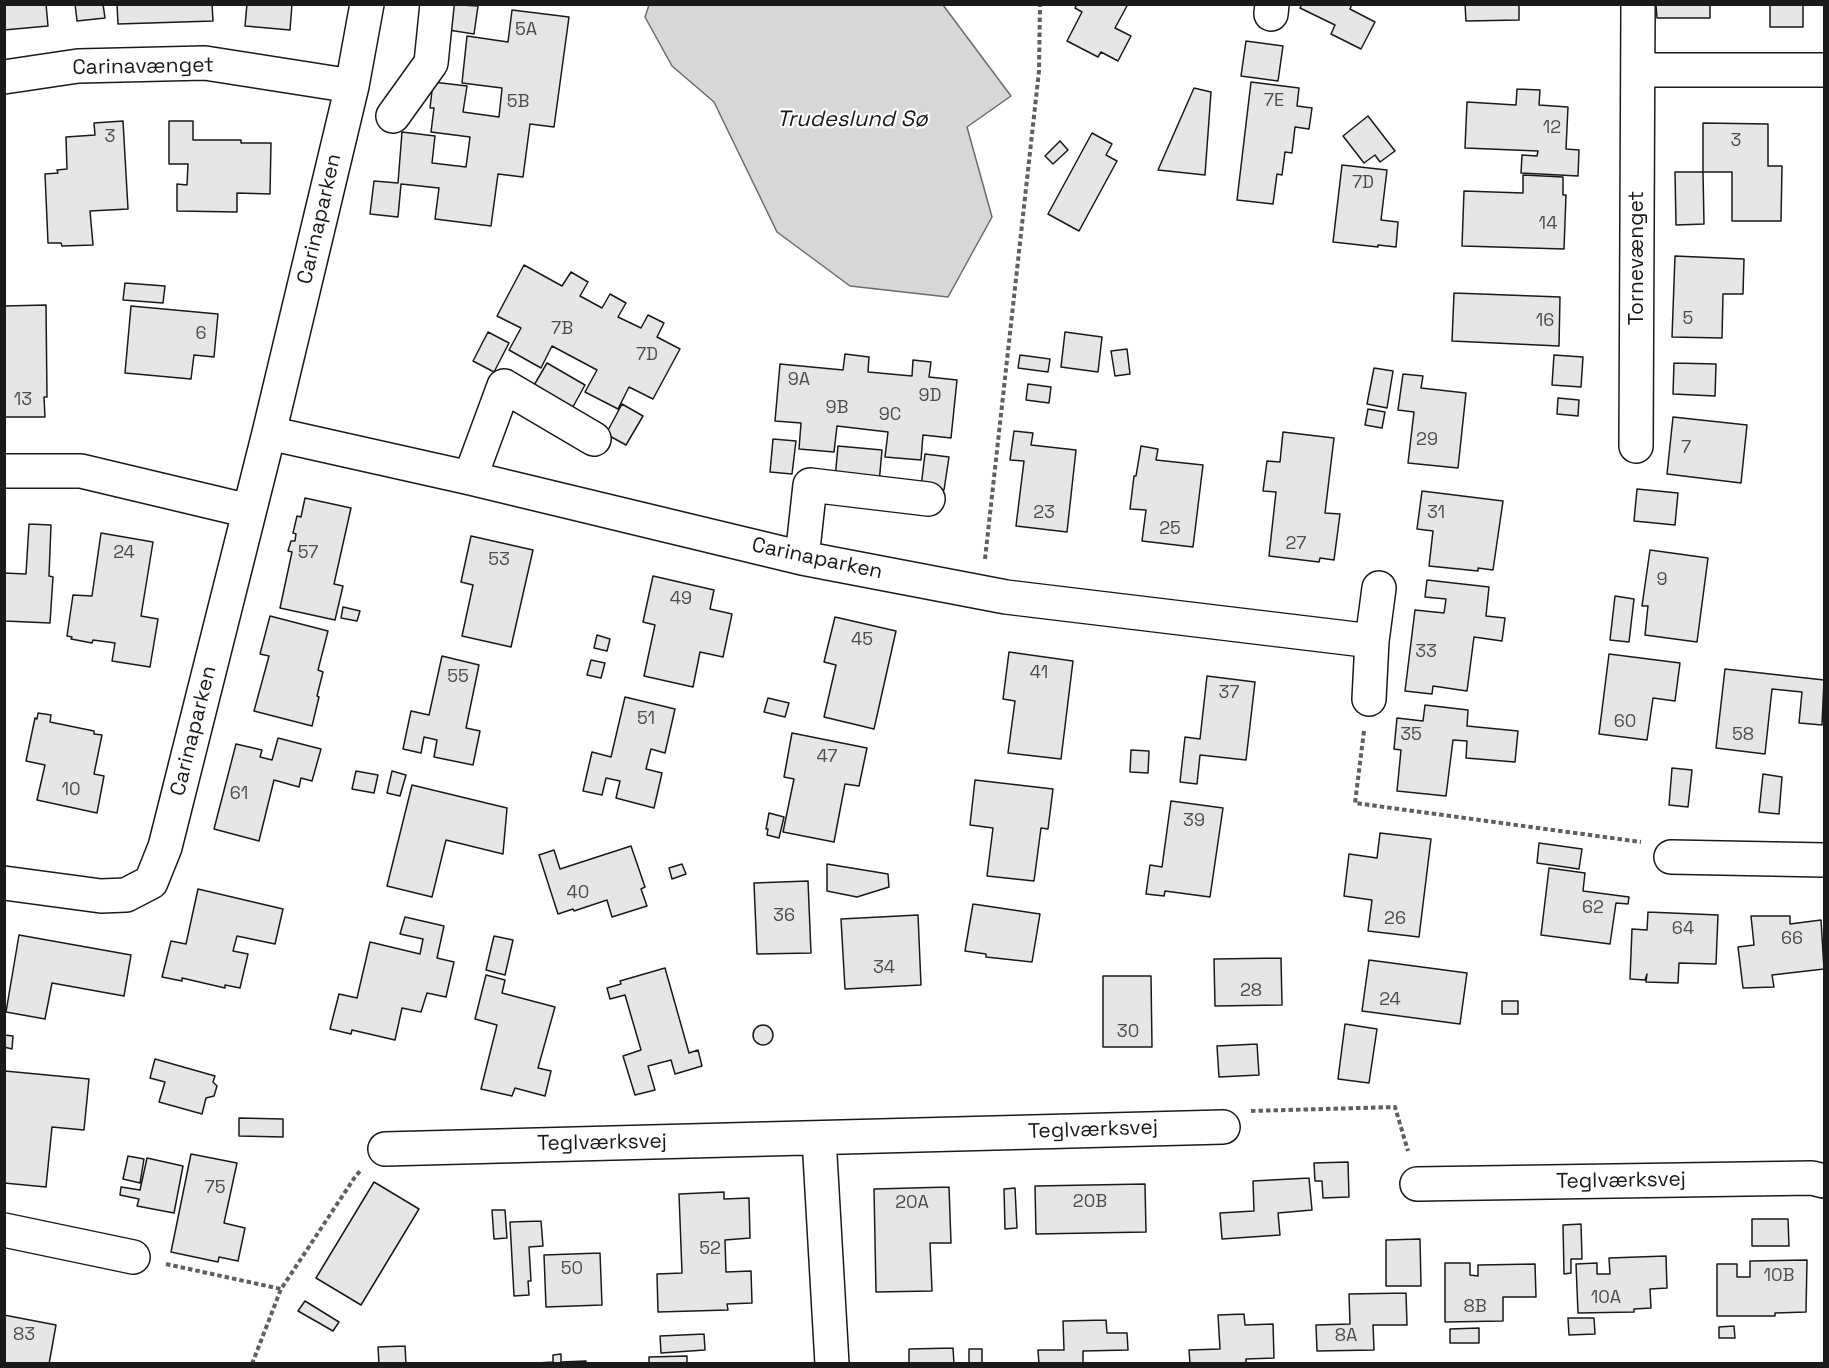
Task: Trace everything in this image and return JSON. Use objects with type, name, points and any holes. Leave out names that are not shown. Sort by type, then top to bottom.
[{"type":"street","name":"Carinaparken","points":[[4,883],[101,896],[126,895],[151,882],[165,847],[269,433],[352,86],[368,4]]},
{"type":"street","points":[[393,116],[431,63],[437,4]]},
{"type":"street","name":"Tornevænget","points":[[1636,446],[1638,4]]},
{"type":"street","name":"Carinavænget","points":[[4,77],[78,66],[205,63],[352,86]]},
{"type":"street","points":[[1638,70],[1824,70]]},
{"type":"street","points":[[470,478],[504,386],[594,439]]},
{"type":"street","name":"Carinaparken","points":[[269,433],[470,478],[802,558],[1006,597],[1372,641]]},
{"type":"street","points":[[4,471],[81,471],[249,511]]},
{"type":"street","points":[[802,558],[810,485],[928,499]]},
{"type":"street","points":[[1369,699],[1372,641],[1379,588]]},
{"type":"street","points":[[1671,857],[1824,860]]},
{"type":"street","name":"Teglværksvej","points":[[385,1149],[1223,1127]]},
{"type":"street","points":[[819,1138],[832,1364]]},
{"type":"street","name":"Teglværksvej","points":[[1417,1184],[1812,1178],[1824,1181]]},
{"type":"street","points":[[4,1230],[133,1257]]},
{"type":"path","points":[[981,592],[1039,71],[1040,4]]},
{"type":"path","points":[[1369,699],[1355,803],[1647,843],[1671,857]]},
{"type":"path","points":[[1223,1127],[1237,1112],[1395,1107],[1417,1184]]},
{"type":"path","points":[[252,1364],[281,1289],[355,1176],[385,1149]]},
{"type":"path","points":[[133,1257],[281,1289]]},
{"type":"water","name":"Trudeslund Sø","points":[[649,5],[943,5],[1011,96],[967,127],[992,217],[948,297],[850,286],[777,232],[714,102],[672,66],[645,17]]},
{"type":"building","points":[[4,4],[46,4],[48,26],[4,30]]},
{"type":"building","points":[[75,4],[103,4],[105,18],[77,21]]},
{"type":"building","points":[[117,4],[212,4],[213,21],[118,24]]},
{"type":"building","points":[[247,4],[292,4],[290,30],[245,26]]},
{"type":"building","points":[[445,4],[478,6],[474,34],[442,29]]},
{"type":"building","points":[[1077,4],[1128,4],[1115,28],[1131,36],[1118,61],[1101,52],[1098,57],[1067,41],[1082,12],[1075,8]]},
{"type":"building","points":[[1302,4],[1352,4],[1350,9],[1375,22],[1361,49],[1331,34],[1335,25],[1300,8]]},
{"type":"building","points":[[1465,4],[1519,4],[1519,20],[1466,21]]},
{"type":"building","points":[[1656,4],[1710,4],[1710,18],[1657,18]]},
{"type":"building","points":[[1770,4],[1803,4],[1803,27],[1770,27]]},
{"type":"building","points":[[512,10],[569,17],[554,127],[530,124],[523,177],[498,174],[491,226],[435,219],[439,188],[401,184],[398,217],[370,214],[374,181],[398,183],[402,132],[435,136],[432,163],[466,167],[470,137],[431,132],[434,108],[430,108],[433,82],[467,86],[463,112],[499,117],[502,88],[462,83],[467,36],[508,42]]},
{"type":"building","points":[[1246,41],[1283,46],[1278,81],[1241,76]]},
{"type":"building","points":[[1251,82],[1299,88],[1297,106],[1312,108],[1309,129],[1295,127],[1292,153],[1285,152],[1282,175],[1277,174],[1273,204],[1237,200]]},
{"type":"building","points":[[1194,88],[1211,92],[1205,175],[1158,170]]},
{"type":"building","points":[[1517,89],[1540,90],[1539,105],[1568,107],[1566,149],[1579,150],[1578,176],[1521,173],[1522,155],[1537,156],[1538,151],[1465,148],[1467,102],[1516,105]]},
{"type":"building","points":[[1368,116],[1395,151],[1380,162],[1375,155],[1364,163],[1343,136]]},
{"type":"building","points":[[123,121],[128,209],[90,211],[93,245],[62,246],[61,243],[48,243],[45,174],[58,173],[57,170],[67,169],[66,137],[95,135],[94,123]]},
{"type":"building","points":[[169,121],[193,121],[193,140],[241,140],[241,143],[271,143],[270,194],[237,193],[237,212],[177,211],[177,184],[187,185],[188,164],[169,164]]},
{"type":"building","points":[[1703,123],[1768,124],[1768,166],[1782,166],[1781,221],[1732,221],[1732,172],[1703,172]]},
{"type":"building","points":[[1092,133],[1112,144],[1106,155],[1117,161],[1079,231],[1048,214]]},
{"type":"building","points":[[1060,141],[1068,150],[1053,164],[1045,156]]},
{"type":"building","points":[[1342,165],[1387,170],[1381,220],[1398,222],[1396,247],[1333,242]]},
{"type":"building","points":[[1675,172],[1703,172],[1704,224],[1676,225]]},
{"type":"building","points":[[1523,175],[1563,177],[1563,195],[1566,195],[1564,249],[1462,246],[1464,191],[1523,193]]},
{"type":"building","points":[[1675,256],[1744,259],[1743,294],[1723,294],[1722,338],[1672,337]]},
{"type":"building","points":[[524,265],[562,286],[571,272],[588,282],[580,296],[602,308],[610,294],[626,303],[618,317],[641,328],[648,315],[664,323],[657,337],[680,349],[653,399],[629,387],[618,409],[585,392],[597,370],[552,346],[541,368],[509,350],[521,328],[497,316]]},
{"type":"building","points":[[125,283],[165,286],[163,303],[123,300]]},
{"type":"building","points":[[1454,293],[1560,297],[1559,346],[1452,341]]},
{"type":"building","points":[[46,305],[47,397],[44,397],[45,417],[4,417],[4,306]]},
{"type":"building","points":[[131,306],[218,314],[214,357],[194,355],[191,379],[125,373]]},
{"type":"building","points":[[488,332],[509,343],[494,372],[473,361]]},
{"type":"building","points":[[1065,332],[1102,337],[1098,372],[1061,367]]},
{"type":"building","points":[[1127,349],[1130,374],[1115,376],[1111,351]]},
{"type":"building","points":[[845,354],[869,357],[868,372],[912,376],[913,360],[931,362],[929,377],[957,380],[951,438],[923,435],[921,460],[885,457],[888,432],[837,426],[834,452],[799,449],[801,423],[775,421],[780,364],[843,370]]},
{"type":"building","points":[[1020,355],[1050,359],[1048,372],[1018,368]]},
{"type":"building","points":[[1554,355],[1583,357],[1581,387],[1552,385]]},
{"type":"building","points":[[547,363],[585,385],[569,414],[530,392]]},
{"type":"building","points":[[1674,363],[1716,364],[1715,396],[1673,394]]},
{"type":"building","points":[[1374,368],[1393,371],[1387,408],[1367,404]]},
{"type":"building","points":[[1403,374],[1423,376],[1421,388],[1466,393],[1458,468],[1408,463],[1414,412],[1398,410]]},
{"type":"building","points":[[1028,384],[1051,387],[1049,403],[1026,400]]},
{"type":"building","points":[[1558,398],[1579,400],[1578,416],[1557,414]]},
{"type":"building","points":[[622,404],[643,416],[626,445],[606,434]]},
{"type":"building","points":[[1368,409],[1385,412],[1382,428],[1365,425]]},
{"type":"building","points":[[1673,417],[1747,425],[1741,483],[1667,474]]},
{"type":"building","points":[[1014,431],[1033,433],[1031,445],[1076,450],[1067,532],[1016,526],[1024,461],[1010,460]]},
{"type":"building","points":[[1283,432],[1334,438],[1325,513],[1340,514],[1334,560],[1320,558],[1319,562],[1269,556],[1276,492],[1263,491],[1267,461],[1280,462]]},
{"type":"building","points":[[773,439],[796,441],[792,474],[770,472]]},
{"type":"building","points":[[838,446],[882,450],[879,483],[835,479]]},
{"type":"building","points":[[1141,446],[1158,449],[1156,460],[1203,465],[1193,547],[1142,541],[1146,510],[1130,509]]},
{"type":"building","points":[[925,454],[949,457],[944,490],[921,487]]},
{"type":"building","points":[[1637,489],[1678,493],[1675,525],[1634,521]]},
{"type":"building","points":[[1422,491],[1503,501],[1493,570],[1478,568],[1478,571],[1429,566],[1433,531],[1417,529]]},
{"type":"building","points":[[305,498],[351,508],[334,584],[343,586],[335,620],[280,608],[292,552],[288,551],[291,541],[295,541],[296,534],[293,533],[297,516],[301,517]]},
{"type":"building","points":[[29,524],[51,525],[49,576],[53,577],[50,623],[4,621],[4,573],[26,574]]},
{"type":"building","points":[[101,533],[153,542],[141,616],[158,619],[150,667],[112,661],[115,643],[93,640],[92,643],[71,639],[72,637],[67,636],[73,595],[92,596]]},
{"type":"building","points":[[471,536],[533,550],[511,647],[462,636],[473,585],[461,582]]},
{"type":"building","points":[[1650,550],[1708,558],[1697,642],[1645,635],[1648,606],[1642,606]]},
{"type":"building","points":[[653,576],[714,590],[710,609],[732,614],[723,657],[700,652],[693,687],[644,676],[655,625],[643,622]]},
{"type":"building","points":[[1427,580],[1489,587],[1486,616],[1505,618],[1502,641],[1474,637],[1467,691],[1433,686],[1432,694],[1405,691],[1415,610],[1444,613],[1446,599],[1425,597]]},
{"type":"building","points":[[1615,596],[1634,599],[1629,642],[1610,640]]},
{"type":"building","points":[[343,607],[360,611],[357,621],[341,618]]},
{"type":"building","points":[[270,616],[328,631],[318,670],[323,672],[312,726],[254,711],[269,656],[260,654]]},
{"type":"building","points":[[835,617],[896,631],[874,729],[824,717],[836,665],[824,662]]},
{"type":"building","points":[[597,635],[610,639],[607,651],[594,648]]},
{"type":"building","points":[[1009,652],[1073,661],[1061,759],[1008,753],[1015,701],[1003,699]]},
{"type":"building","points":[[1609,654],[1680,663],[1675,701],[1653,698],[1647,740],[1599,734]]},
{"type":"building","points":[[442,656],[479,665],[466,728],[480,731],[473,765],[434,757],[437,740],[424,737],[421,753],[403,749],[411,711],[429,715]]},
{"type":"building","points":[[591,660],[605,663],[601,678],[587,675]]},
{"type":"building","points":[[1725,669],[1824,680],[1822,725],[1799,723],[1802,692],[1772,689],[1765,754],[1716,748]]},
{"type":"building","points":[[1207,676],[1255,682],[1246,760],[1200,755],[1197,784],[1180,782],[1185,737],[1200,739]]},
{"type":"building","points":[[625,697],[675,709],[665,753],[651,749],[646,769],[662,773],[654,808],[616,798],[620,781],[606,778],[602,795],[583,791],[592,752],[611,757]]},
{"type":"building","points":[[768,698],[789,703],[785,717],[764,712]]},
{"type":"building","points":[[1425,705],[1468,710],[1467,726],[1518,731],[1515,762],[1466,758],[1467,741],[1453,740],[1446,796],[1397,791],[1401,750],[1394,749],[1397,718],[1423,721]]},
{"type":"building","points":[[38,713],[51,715],[50,722],[94,731],[94,734],[102,735],[94,774],[104,776],[97,813],[37,800],[45,765],[26,761]]},
{"type":"building","points":[[792,733],[867,748],[859,786],[845,784],[834,842],[783,832],[794,779],[784,777]]},
{"type":"building","points":[[278,738],[321,749],[312,781],[301,778],[299,787],[274,780],[259,841],[214,829],[236,744],[262,750],[260,757],[272,760]]},
{"type":"building","points":[[1131,750],[1149,751],[1148,773],[1130,772]]},
{"type":"building","points":[[1672,768],[1692,770],[1688,807],[1669,805]]},
{"type":"building","points":[[356,771],[378,775],[374,793],[352,789]]},
{"type":"building","points":[[392,771],[406,775],[400,796],[387,793]]},
{"type":"building","points":[[1763,774],[1782,777],[1779,814],[1759,812]]},
{"type":"building","points":[[975,780],[1053,789],[1048,829],[1041,828],[1034,881],[987,876],[993,828],[970,825]]},
{"type":"building","points":[[412,785],[507,808],[503,854],[446,840],[432,897],[387,886]]},
{"type":"building","points":[[1171,801],[1223,808],[1210,897],[1165,891],[1164,896],[1146,894],[1150,865],[1162,867]]},
{"type":"building","points":[[769,813],[784,817],[779,838],[767,835]]},
{"type":"building","points":[[1380,833],[1431,839],[1419,937],[1368,931],[1372,900],[1344,896],[1349,854],[1377,858]]},
{"type":"building","points":[[1539,843],[1582,849],[1579,869],[1537,863]]},
{"type":"building","points":[[631,846],[645,887],[641,889],[647,906],[612,917],[607,900],[558,914],[539,855],[554,850],[560,869]]},
{"type":"building","points":[[682,864],[686,874],[672,879],[669,868]]},
{"type":"building","points":[[827,864],[888,874],[889,887],[857,897],[827,891]]},
{"type":"building","points":[[1549,868],[1585,873],[1583,891],[1629,897],[1628,904],[1616,903],[1610,944],[1541,935]]},
{"type":"building","points":[[808,881],[811,953],[757,954],[754,883]]},
{"type":"building","points":[[198,889],[283,909],[275,944],[237,936],[233,951],[248,954],[240,988],[225,985],[225,988],[182,978],[182,981],[162,977],[171,941],[186,944]]},
{"type":"building","points":[[973,904],[1040,914],[1032,962],[986,957],[986,954],[965,951]]},
{"type":"building","points":[[1648,912],[1718,915],[1716,964],[1679,963],[1678,983],[1646,982],[1647,974],[1645,980],[1630,979],[1632,929],[1647,930]]},
{"type":"building","points":[[918,915],[921,985],[845,989],[841,919]]},
{"type":"building","points":[[1751,916],[1790,916],[1790,924],[1821,920],[1824,969],[1772,975],[1774,987],[1743,988],[1738,947],[1754,945]]},
{"type":"building","points":[[405,917],[444,926],[437,958],[454,962],[446,997],[427,993],[421,1012],[402,1008],[395,1040],[352,1030],[351,1034],[330,1029],[339,994],[357,998],[370,942],[420,954],[423,939],[400,934]]},
{"type":"building","points":[[19,935],[131,955],[124,996],[52,983],[45,1019],[6,1012]]},
{"type":"building","points":[[494,936],[513,940],[505,975],[486,970]]},
{"type":"building","points":[[1281,958],[1282,1005],[1215,1006],[1214,959]]},
{"type":"building","points":[[1369,960],[1467,973],[1460,1024],[1362,1011]]},
{"type":"building","points":[[665,968],[689,1053],[698,1050],[702,1066],[675,1074],[671,1060],[648,1066],[655,1090],[635,1095],[623,1056],[641,1050],[625,995],[610,999],[607,988],[621,984],[620,981]]},
{"type":"building","points":[[486,975],[505,980],[502,993],[555,1007],[538,1068],[551,1071],[545,1096],[515,1088],[512,1096],[481,1089],[497,1025],[475,1019]]},
{"type":"building","points":[[1103,976],[1151,976],[1152,1047],[1103,1047]]},
{"type":"building","points":[[1502,1001],[1518,1001],[1518,1014],[1502,1014]]},
{"type":"building","points":[[1345,1024],[1377,1029],[1369,1083],[1338,1079]]},
{"type":"building","points":[[763,1025],[770,1028],[773,1035],[770,1042],[763,1045],[756,1042],[753,1035],[756,1028]]},
{"type":"building","points":[[4,1035],[13,1036],[12,1049],[4,1047]]},
{"type":"building","points":[[1257,1044],[1259,1075],[1219,1077],[1217,1046]]},
{"type":"building","points":[[155,1059],[215,1076],[213,1082],[217,1086],[214,1096],[206,1098],[202,1114],[159,1102],[165,1082],[150,1078]]},
{"type":"building","points":[[5,1071],[89,1079],[84,1130],[52,1127],[46,1187],[4,1183]]},
{"type":"building","points":[[239,1118],[283,1119],[283,1137],[239,1136]]},
{"type":"building","points":[[191,1154],[237,1163],[224,1223],[245,1228],[238,1261],[219,1257],[218,1262],[171,1252]]},
{"type":"building","points":[[128,1156],[144,1159],[140,1183],[123,1179]]},
{"type":"building","points":[[147,1158],[183,1166],[174,1213],[137,1206],[139,1199],[120,1195],[121,1187],[140,1190]]},
{"type":"building","points":[[1348,1162],[1349,1197],[1323,1198],[1322,1181],[1315,1181],[1314,1163]]},
{"type":"building","points":[[1309,1178],[1312,1210],[1278,1213],[1280,1235],[1222,1239],[1220,1213],[1254,1211],[1253,1181]]},
{"type":"building","points":[[374,1182],[419,1209],[361,1305],[316,1278]]},
{"type":"building","points":[[1145,1184],[1146,1232],[1036,1234],[1035,1186]]},
{"type":"building","points":[[949,1187],[951,1243],[930,1243],[932,1291],[876,1292],[874,1189]]},
{"type":"building","points":[[1015,1188],[1017,1228],[1005,1229],[1004,1189]]},
{"type":"building","points":[[724,1192],[724,1199],[749,1198],[750,1238],[725,1240],[726,1272],[751,1271],[752,1303],[727,1304],[728,1310],[658,1312],[657,1274],[682,1273],[679,1194]]},
{"type":"building","points":[[492,1210],[505,1210],[507,1238],[494,1239]]},
{"type":"building","points":[[1752,1219],[1788,1219],[1789,1246],[1752,1246]]},
{"type":"building","points":[[541,1221],[543,1246],[529,1247],[531,1281],[528,1281],[529,1295],[514,1296],[510,1222]]},
{"type":"building","points":[[1581,1224],[1582,1259],[1571,1259],[1571,1273],[1564,1274],[1563,1225]]},
{"type":"building","points":[[1420,1239],[1421,1286],[1386,1286],[1386,1240]]},
{"type":"building","points":[[600,1253],[602,1305],[546,1307],[544,1255]]},
{"type":"building","points":[[1666,1256],[1667,1288],[1650,1289],[1651,1308],[1634,1309],[1634,1312],[1578,1313],[1576,1264],[1597,1263],[1597,1274],[1610,1274],[1609,1258]]},
{"type":"building","points":[[1807,1260],[1806,1312],[1775,1313],[1775,1316],[1717,1316],[1717,1264],[1737,1264],[1737,1277],[1750,1277],[1750,1261]]},
{"type":"building","points":[[1445,1263],[1470,1263],[1470,1275],[1478,1276],[1478,1265],[1535,1264],[1536,1297],[1503,1297],[1503,1321],[1445,1322]]},
{"type":"building","points":[[1406,1293],[1407,1325],[1373,1325],[1374,1350],[1317,1351],[1316,1325],[1350,1324],[1349,1294]]},
{"type":"building","points":[[305,1301],[339,1322],[333,1331],[298,1311]]},
{"type":"building","points":[[1244,1314],[1245,1325],[1273,1324],[1274,1358],[1246,1359],[1246,1364],[1190,1364],[1189,1350],[1220,1349],[1218,1315]]},
{"type":"building","points":[[4,1315],[56,1325],[49,1364],[4,1364]]},
{"type":"building","points":[[1568,1318],[1594,1318],[1595,1334],[1569,1335]]},
{"type":"building","points":[[1106,1320],[1107,1333],[1127,1333],[1128,1350],[1083,1351],[1083,1364],[1039,1364],[1038,1350],[1064,1350],[1063,1321]]},
{"type":"building","points":[[1734,1326],[1735,1338],[1719,1338],[1719,1327]]},
{"type":"building","points":[[1479,1328],[1479,1343],[1450,1343],[1450,1329]]},
{"type":"building","points":[[704,1334],[705,1350],[661,1353],[660,1336]]},
{"type":"building","points":[[405,1346],[406,1364],[379,1364],[378,1347]]},
{"type":"building","points":[[953,1348],[954,1364],[909,1364],[909,1349]]},
{"type":"building","points":[[969,1349],[982,1349],[982,1364],[969,1364]]},
{"type":"building","points":[[561,1354],[561,1362],[586,1361],[586,1364],[522,1364],[553,1362],[553,1355]]},
{"type":"building","points":[[687,1356],[687,1364],[649,1364],[649,1357]]}]
